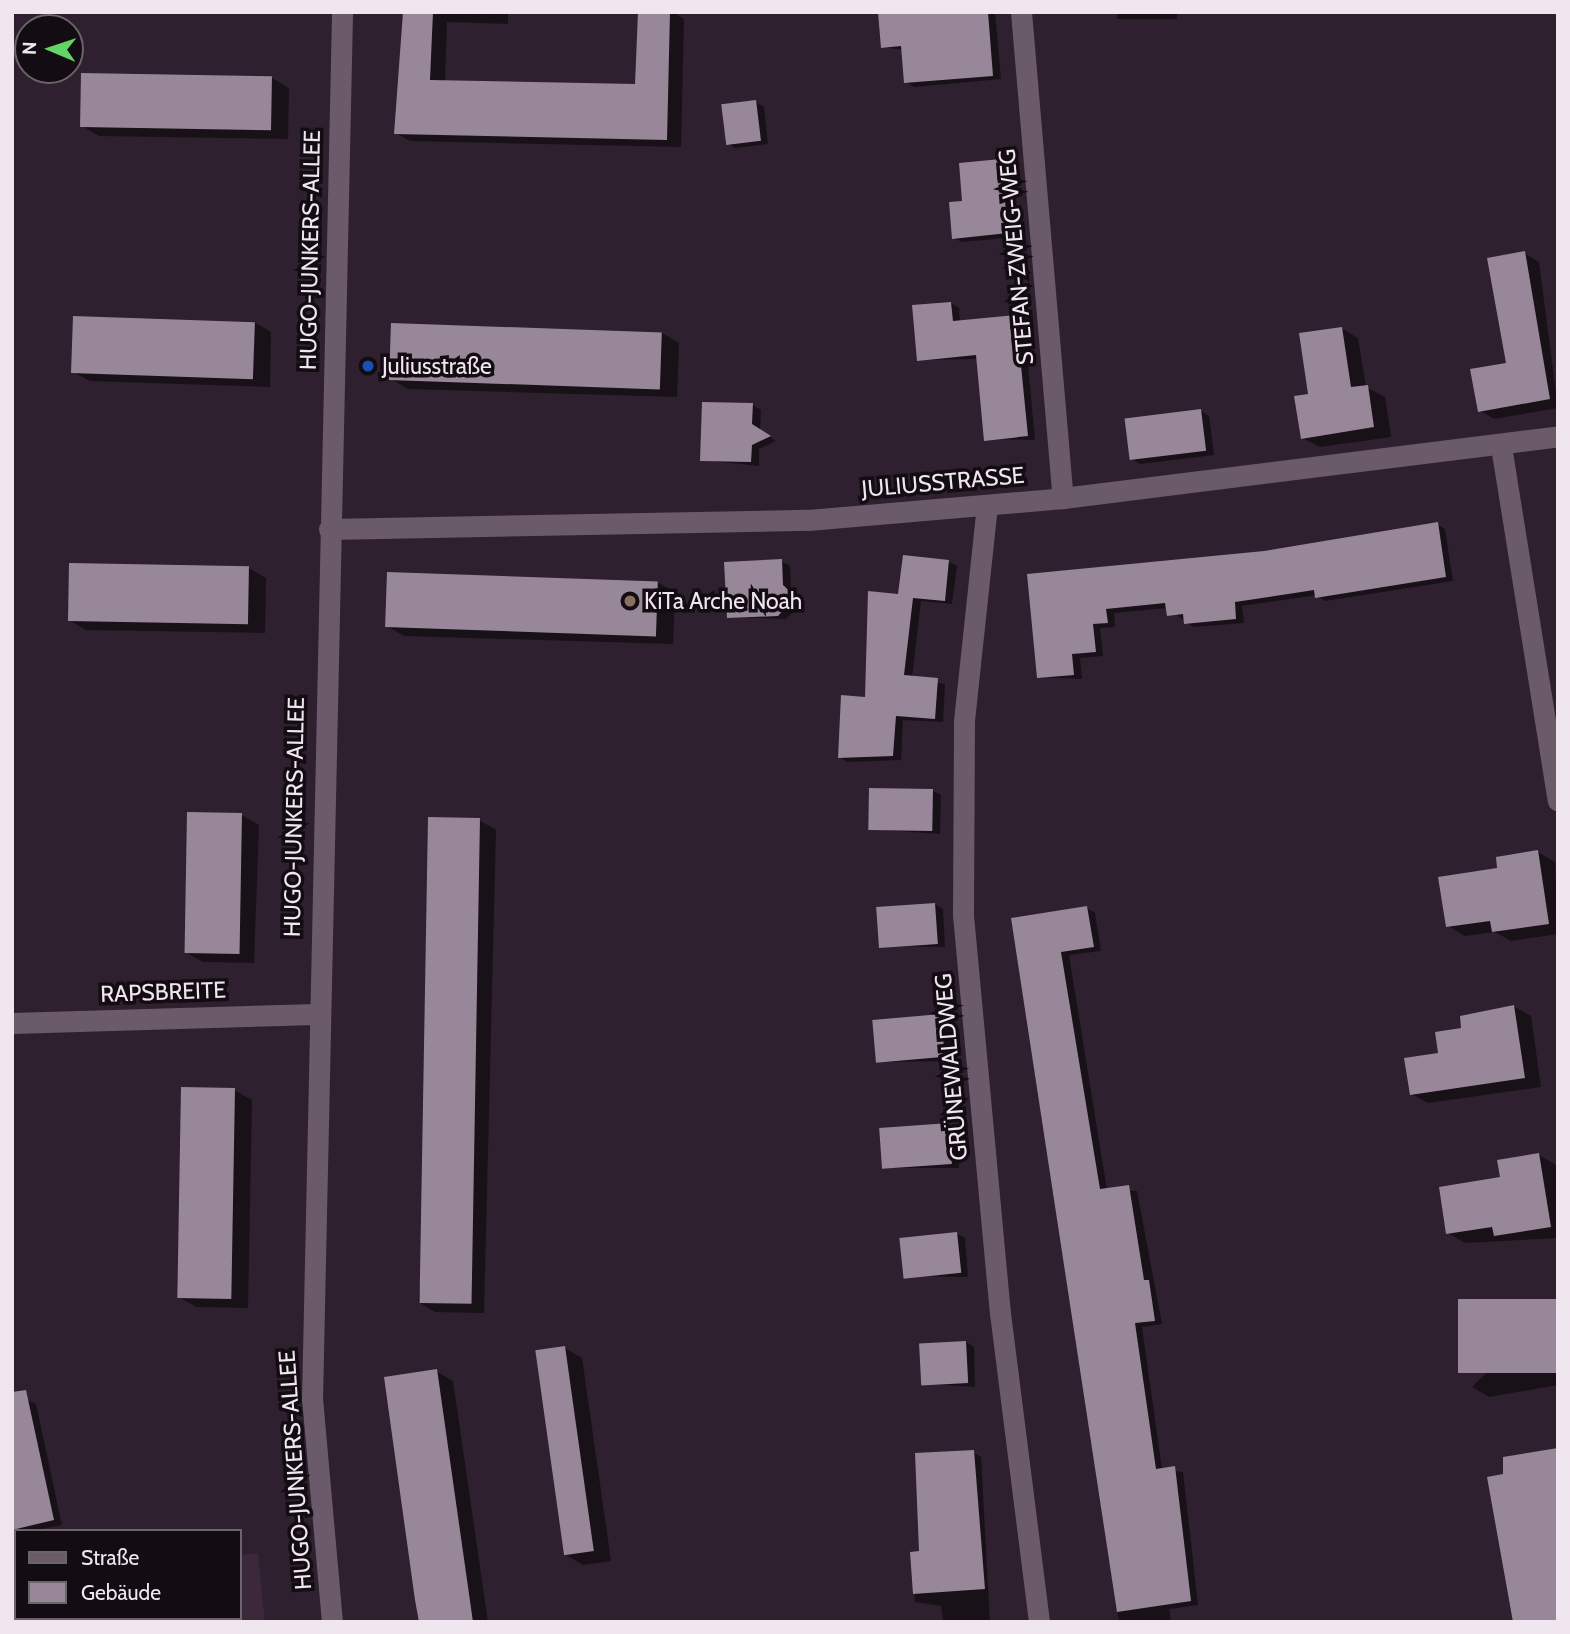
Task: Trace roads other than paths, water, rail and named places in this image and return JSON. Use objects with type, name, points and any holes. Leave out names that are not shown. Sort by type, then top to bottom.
[{"type":"street","name":"HUGO-JUNKERS-ALLEE","points":[[332,1622],[312,1400],[316,1014],[342,12]]},
{"type":"street","name":"STEFAN-ZWEIG-WEG","points":[[1021,12],[1063,498]]},
{"type":"street","name":"JULIUSSTRASSE","points":[[329,529],[808,520],[1063,498],[1502,446],[1558,436]]},
{"type":"street","points":[[1502,446],[1558,800]]},
{"type":"street","name":"GRÜNEWALDWEG","points":[[987,505],[964,722],[963,915],[1000,1313],[1039,1622]]},
{"type":"street","name":"RAPSBREITE","points":[[12,1023],[316,1014]]},
{"type":"place","name":"Juliusstraße","points":[[368,366]]},
{"type":"place","name":"KiTa Arche Noah","points":[[630,601]]}]
